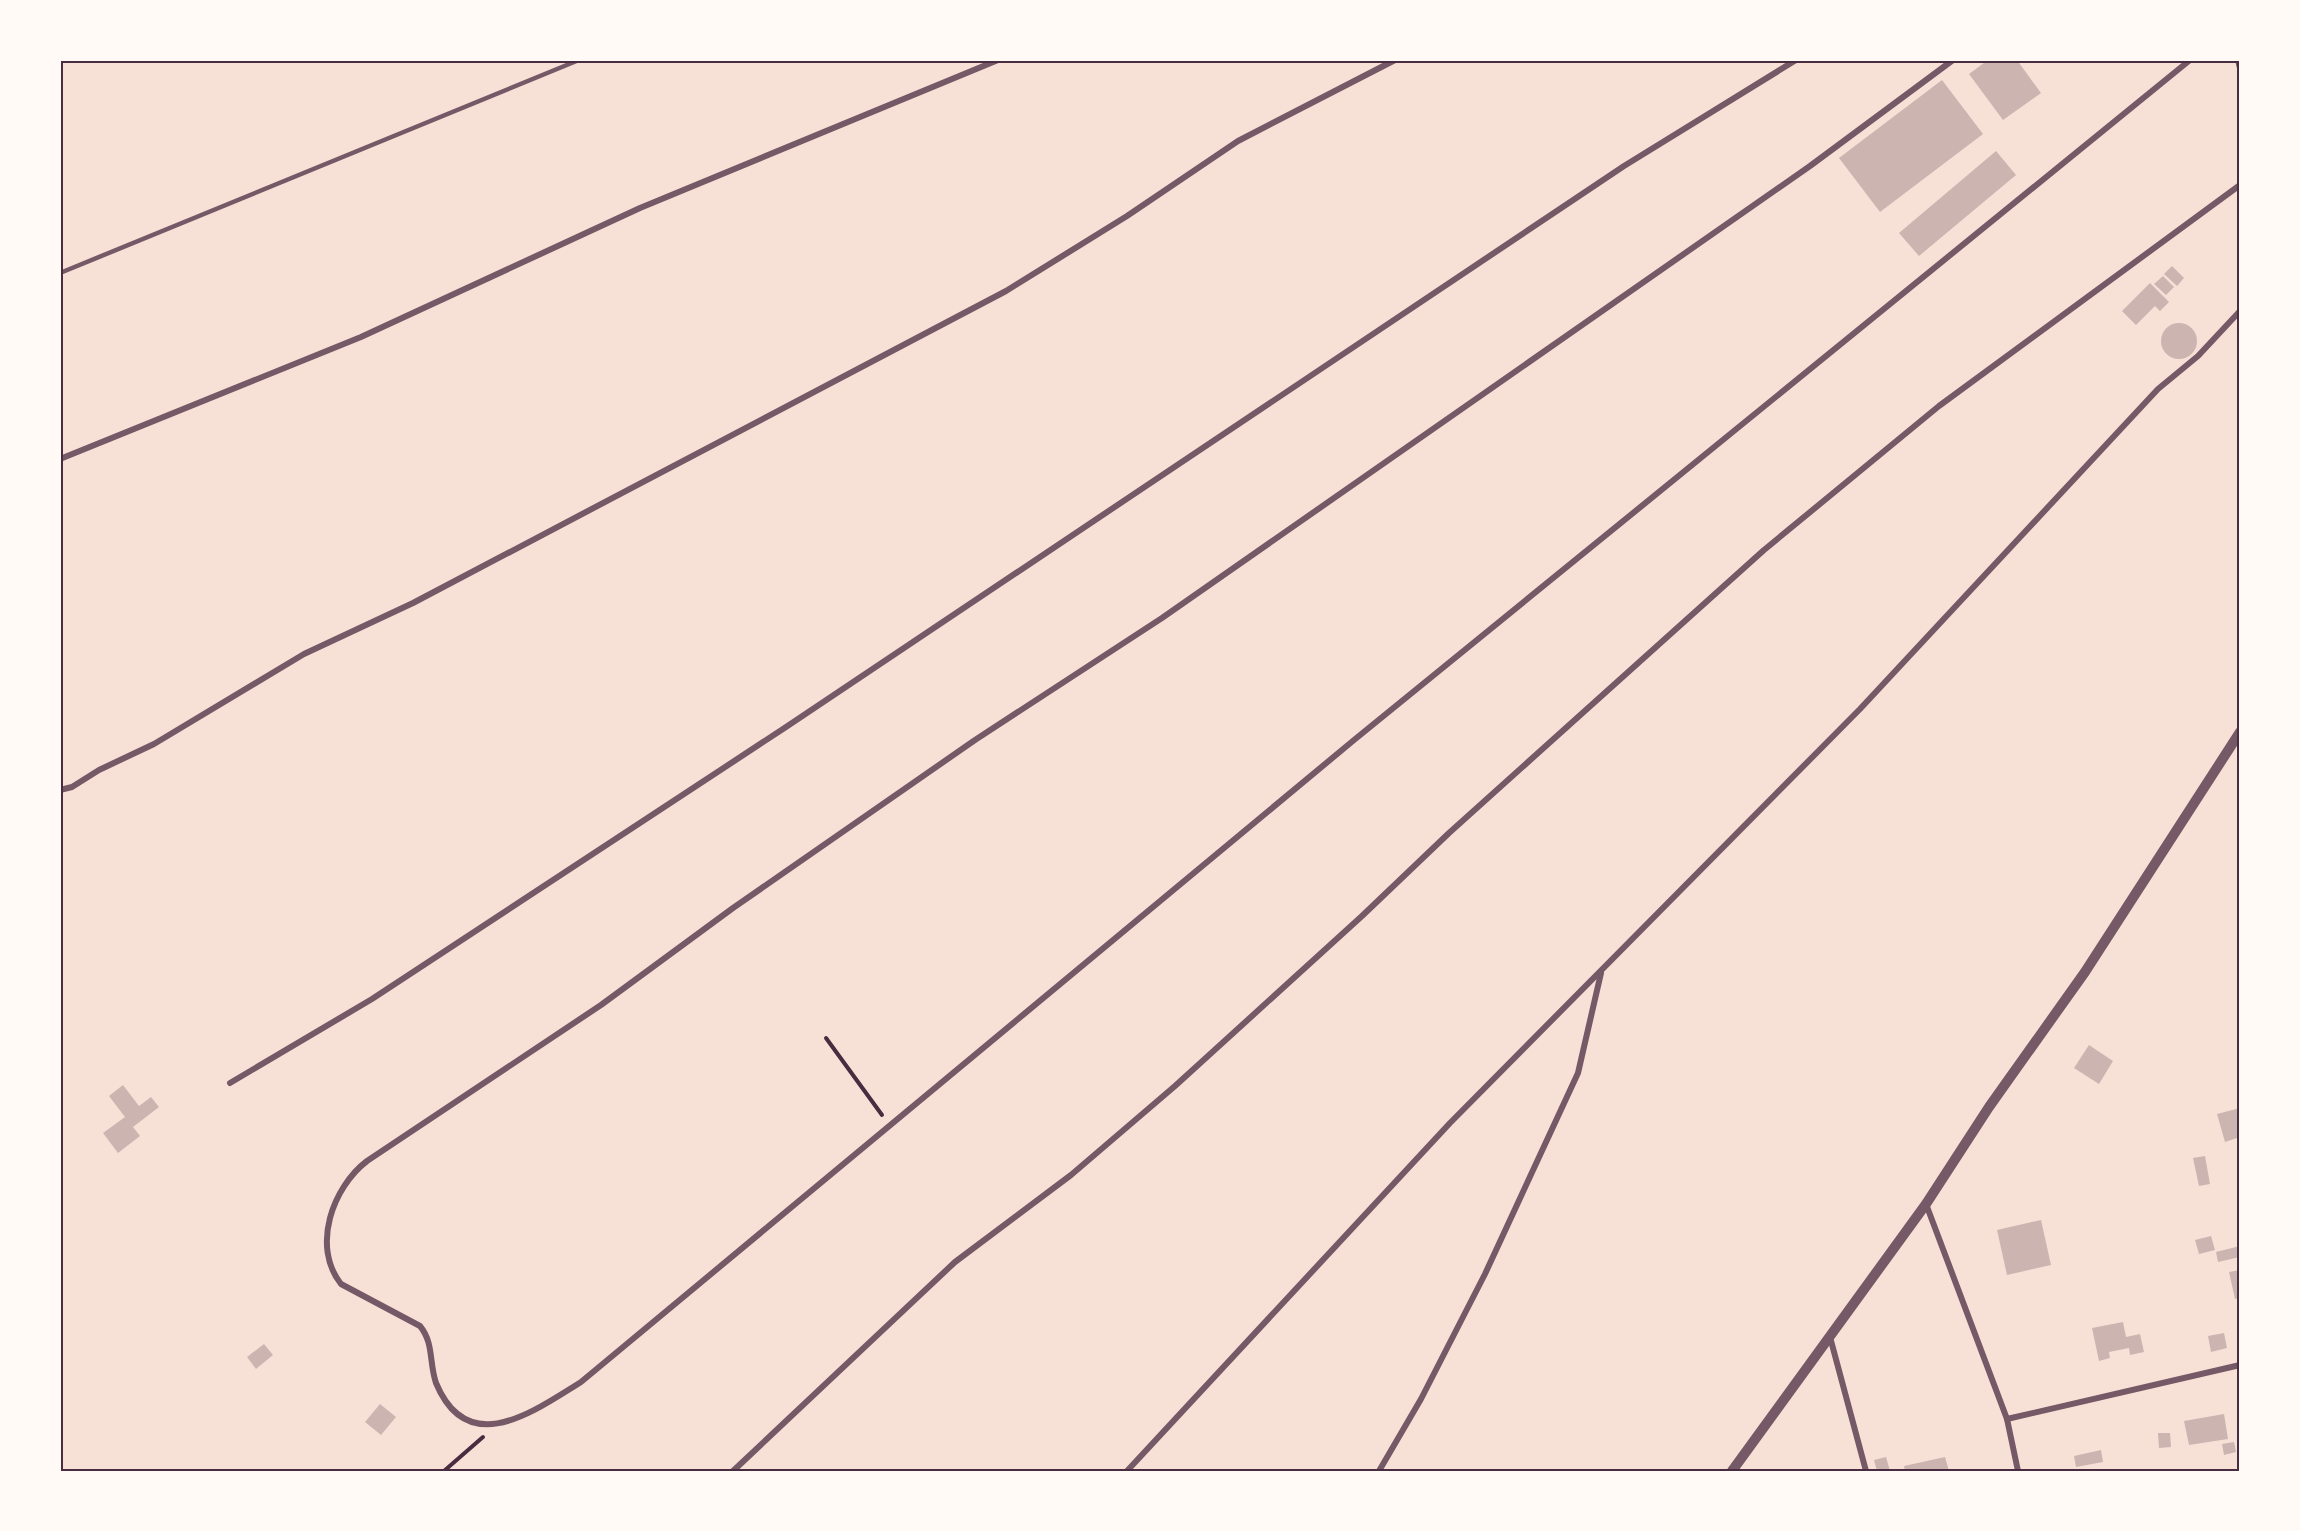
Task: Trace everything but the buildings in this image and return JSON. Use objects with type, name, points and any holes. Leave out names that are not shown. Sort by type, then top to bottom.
[{"type":"street","points":[[60,459],[361,337],[640,208],[998,60]]},
{"type":"street","points":[[60,790],[72,787],[99,770],[154,744],[304,654],[413,603],[1006,291],[1127,216],[1238,141],[1395,60]]},
{"type":"street","points":[[230,1083],[372,999],[786,727],[1624,166],[1796,60]]},
{"type":"street","points":[[1953,60],[1810,166],[1564,339],[1162,618],[975,740],[733,908],[601,1005],[352,1172],[341,1188],[329,1217],[328,1249],[335,1276],[341,1284],[420,1326],[427,1335],[436,1382],[451,1409],[475,1424],[498,1426],[542,1406],[581,1382],[1381,717],[2190,60]]},
{"type":"street","points":[[2238,60],[2240,68]]},
{"type":"street","points":[[733,1471],[955,1262],[1071,1175],[1175,1086],[1362,916],[1449,833],[1764,550],[1939,406],[2240,184]]},
{"type":"street","points":[[1126,1471],[1450,1123],[1860,709],[2158,389],[2198,356],[2240,310]]},
{"type":"street","points":[[1732,1471],[1926,1204],[1989,1107],[2085,972],[2240,732]]},
{"type":"street","points":[[1379,1471],[1421,1399],[1485,1274],[1578,1073],[1601,973]]},
{"type":"street","points":[[1926,1204],[2007,1419],[2018,1471]]},
{"type":"street","points":[[1830,1336],[1866,1471]]},
{"type":"street","points":[[2007,1419],[2240,1365]]},
{"type":"lane","points":[[60,273],[579,60]]},
{"type":"path","points":[[826,1038],[889,1124]]},
{"type":"path","points":[[444,1471],[472,1444],[498,1426]]}]
